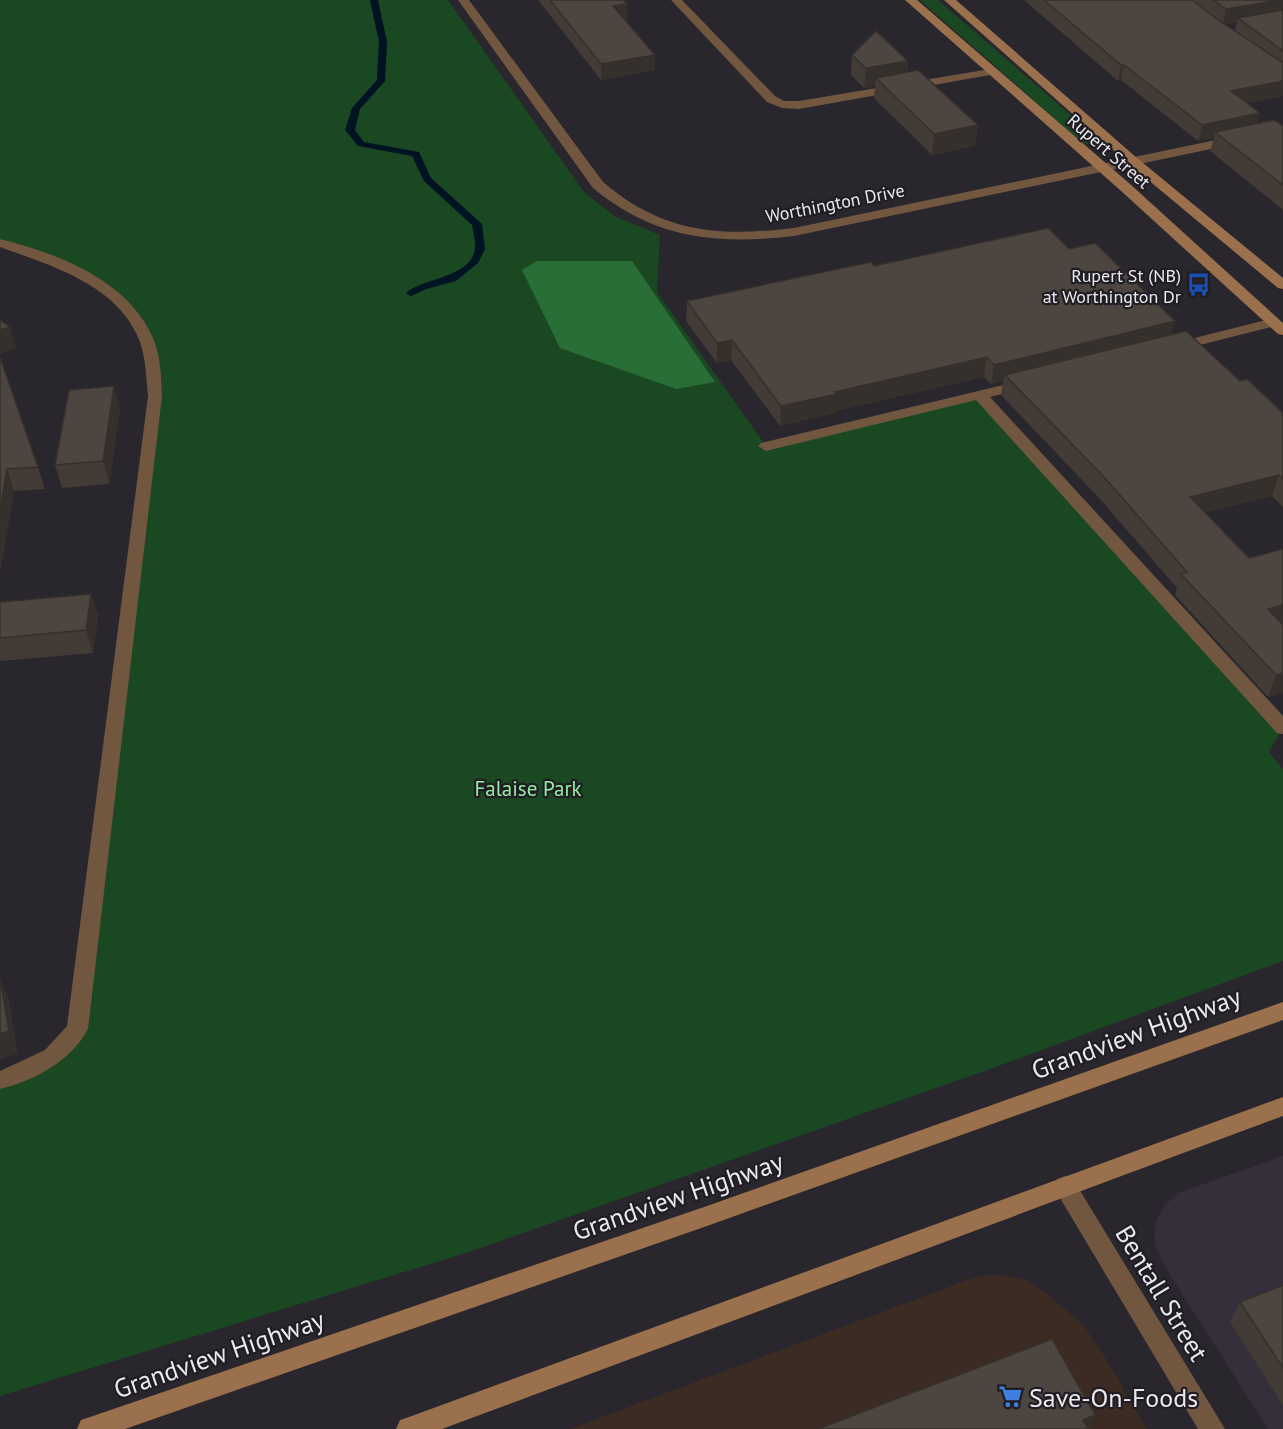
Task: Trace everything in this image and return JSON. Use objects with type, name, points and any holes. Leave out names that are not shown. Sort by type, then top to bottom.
[{"type":"street","name":"Worthington Drive","points":[[463,0],[598,185],[625,207],[656,223],[675,229],[714,235],[769,236],[1283,130]]},
{"type":"street","points":[[676,0],[771,99],[782,104],[799,105],[990,72]]},
{"type":"street","name":"Rupert Street","points":[[910,0],[990,72],[1102,167],[1278,326]]},
{"type":"street","name":"Rupert Street","points":[[949,0],[1133,161],[1283,285]]},
{"type":"street","points":[[0,243],[92,280],[116,299],[138,321],[146,338],[151,357],[154,396],[77,1029],[53,1056],[12,1077],[0,1080]]},
{"type":"street","points":[[1160,351],[1278,326]]},
{"type":"street","points":[[766,446],[1036,381]]},
{"type":"street","points":[[980,395],[1283,728]]},
{"type":"street","name":"Grandview Highway","points":[[90,1429],[707,1216],[1283,1011]]},
{"type":"street","points":[[409,1429],[1283,1106]]},
{"type":"street","name":"Bentall Street","points":[[1065,1186],[1212,1429]]},
{"type":"shaded area","points":[[1283,1156],[1283,1429],[1268,1429],[1163,1264],[1155,1245],[1154,1230],[1157,1218],[1165,1205],[1178,1193]]},
{"type":"shaded area","points":[[1003,1275],[1026,1280],[1045,1292],[1084,1326],[1147,1429],[570,1429],[973,1278]]},
{"type":"green space","name":"Falaise Park","points":[[0,0],[448,0],[584,192],[614,216],[660,235],[657,292],[766,446],[980,395],[1282,729],[1269,752],[1283,769],[1283,961],[993,1068],[469,1252],[0,1396],[0,1080],[77,1029],[155,396],[146,338],[92,280],[0,243]]},
{"type":"green space","points":[[920,0],[938,0],[1096,137],[1098,140],[1096,143],[1087,144],[1080,141]]},
{"type":"green space","points":[[537,261],[632,261],[715,382],[676,389],[560,348],[522,270]]},
{"type":"building","points":[[550,0],[623,0],[627,4],[613,6],[655,55],[601,64]]},
{"type":"building","points":[[1044,0],[1192,0],[1283,63],[1283,81],[1231,91],[1260,113],[1202,125],[1121,65]]},
{"type":"building","points":[[1213,0],[1282,0],[1226,9]]},
{"type":"building","points":[[1283,10],[1283,51],[1238,18]]},
{"type":"building","points":[[876,31],[908,61],[866,68],[852,55]]},
{"type":"building","points":[[918,70],[978,125],[934,134],[876,78]]},
{"type":"building","points":[[1274,120],[1283,126],[1283,185],[1215,132]]},
{"type":"building","points":[[1048,228],[1069,249],[1095,243],[1175,321],[994,365],[987,357],[781,406],[732,340],[717,343],[687,301],[871,262],[874,266]]},
{"type":"building","points":[[0,320],[10,327],[0,330]]},
{"type":"building","points":[[1186,331],[1240,381],[1247,379],[1283,413],[1283,479],[1279,475],[1190,497],[1249,558],[1283,549],[1283,605],[1268,609],[1283,625],[1283,673],[1276,675],[1181,574],[1187,572],[1105,478],[1005,375]]},
{"type":"building","points":[[0,357],[38,467],[7,469],[0,510]]},
{"type":"building","points":[[114,386],[103,461],[55,465],[69,390]]},
{"type":"building","points":[[91,594],[86,630],[0,638],[0,602]]},
{"type":"building","points":[[0,979],[9,1031],[0,1034]]},
{"type":"building","points":[[1283,1285],[1283,1368],[1240,1302]]},
{"type":"building","points":[[1052,1339],[1095,1415],[1083,1420],[1088,1429],[818,1429]]},
{"type":"waterway","points":[[374,0],[383,42],[381,81],[356,108],[350,130],[361,144],[416,154],[427,179],[477,224],[480,249],[474,261],[452,279],[422,287],[411,293]]},
{"type":"place","name":"Rupert St (NB) at Worthington Dr","points":[[1199,285]]},
{"type":"place","name":"Save-On-Foods","points":[[1011,1397]]}]
